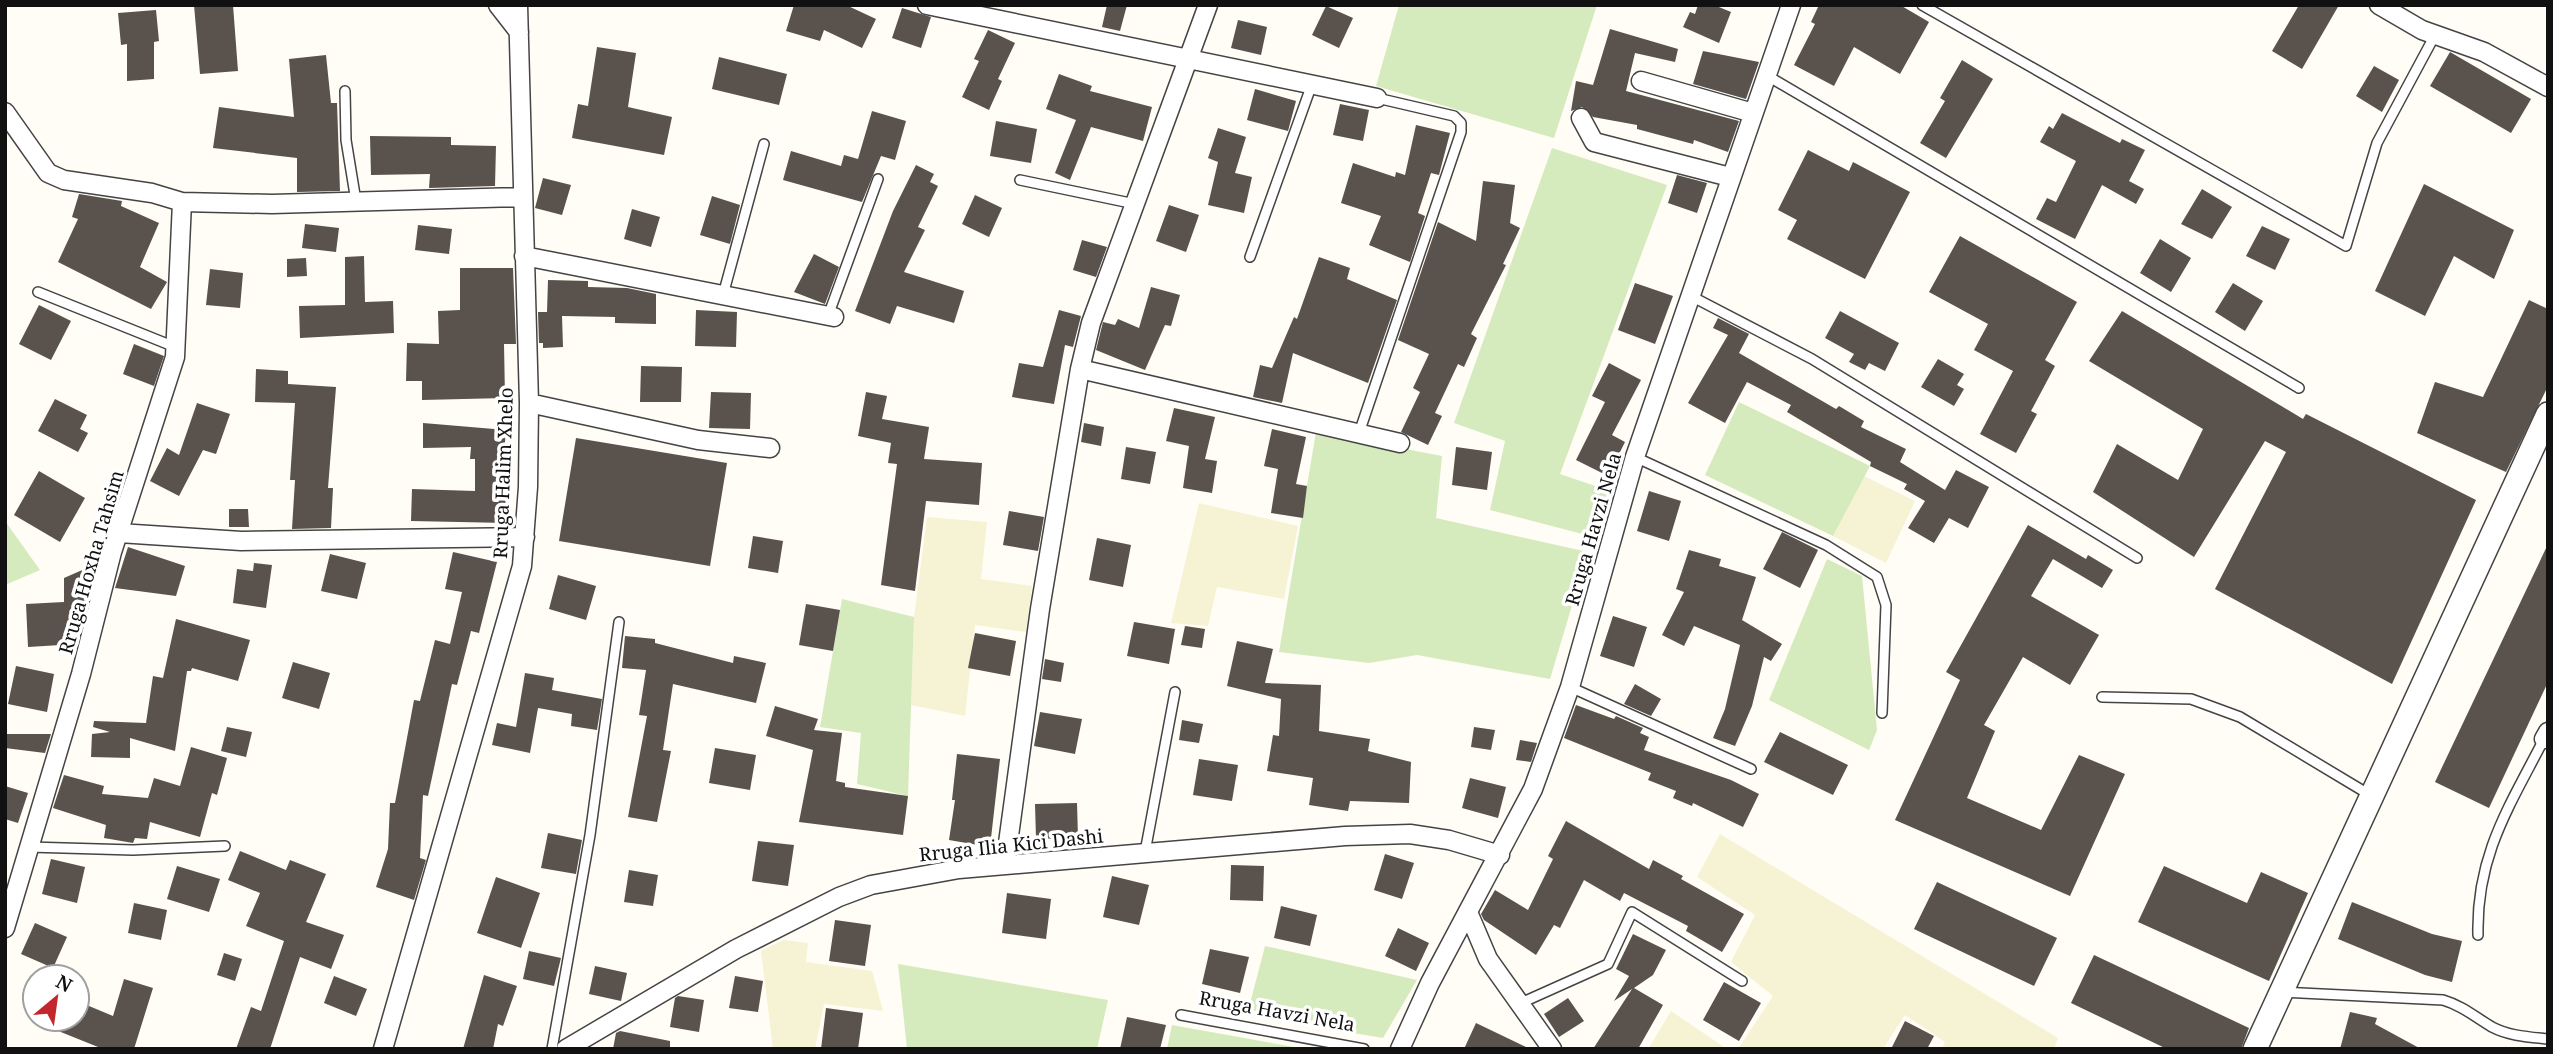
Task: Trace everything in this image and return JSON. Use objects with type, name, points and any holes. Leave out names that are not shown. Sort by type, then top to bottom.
[{"type":"street","points":[[498,5],[519,32]]},
{"type":"street","name":"Rruga Halim Xhelo","points":[[383,1049],[522,566],[529,403],[518,5]]},
{"type":"street","points":[[927,5],[1189,57],[1377,98]]},
{"type":"street","points":[[1005,865],[1040,609],[1080,369],[1091,323],[1208,5]]},
{"type":"street","name":"Rruga Havzi Nela","points":[[1400,1049],[1533,789],[1570,687],[1635,457],[1791,5]]},
{"type":"street","points":[[2379,5],[2435,35],[2484,52],[2548,86]]},
{"type":"street","points":[[1641,81],[1753,113]]},
{"type":"street","points":[[5,112],[48,173],[64,180],[152,193],[182,202],[272,204],[522,197]]},
{"type":"street","points":[[1581,118],[1594,142],[1730,177]]},
{"type":"street","name":"Rruga Hoxha Tahsim","points":[[5,928],[119,533],[166,387],[175,347],[182,202]]},
{"type":"street","points":[[524,256],[831,316]]},
{"type":"street","points":[[1080,369],[1400,443]]},
{"type":"street","points":[[529,403],[685,437],[770,448]]},
{"type":"street","points":[[2255,1049],[2372,796],[2541,447],[2548,414]]},
{"type":"street","points":[[119,533],[241,541],[525,537]]},
{"type":"street","name":"Rruga Ilia Kici Dashi","points":[[566,1049],[736,949],[839,897],[883,883],[959,869],[1145,852],[1410,834],[1449,840],[1500,855]]},
{"type":"street","points":[[1468,912],[1488,960],[1552,1049]]},
{"type":"lane","points":[[1922,5],[2347,246],[2377,143],[2435,35]]},
{"type":"lane","points":[[1766,75],[2299,388]]},
{"type":"lane","points":[[1250,257],[1312,84]]},
{"type":"lane","points":[[345,91],[345,140],[356,201]]},
{"type":"lane","points":[[1359,433],[1461,132],[1461,123],[1454,116],[1377,98]]},
{"type":"lane","points":[[723,295],[764,144]]},
{"type":"lane","points":[[831,316],[878,179]]},
{"type":"lane","points":[[1020,180],[1135,204]]},
{"type":"lane","points":[[38,292],[175,347]]},
{"type":"lane","points":[[1689,295],[1812,359],[2137,558]]},
{"type":"lane","points":[[1635,457],[1826,545],[1877,577],[1886,605],[1882,713]]},
{"type":"lane","points":[[552,1049],[590,835],[619,622]]},
{"type":"lane","points":[[1570,687],[1751,769]]},
{"type":"lane","points":[[1145,852],[1175,692]]},
{"type":"lane","points":[[2102,697],[2191,699],[2240,717],[2372,796]]},
{"type":"lane","points":[[2478,935],[2477,899],[2485,862],[2496,831],[2546,736]]},
{"type":"lane","points":[[29,847],[133,850],[225,846]]},
{"type":"lane","points":[[1521,1003],[1608,964],[1632,912],[1742,981]]},
{"type":"lane","points":[[2282,992],[2443,1000],[2463,1006],[2491,1027],[2507,1033],[2548,1039]]},
{"type":"lane","name":"Rruga Havzi Nela","points":[[1181,1015],[1364,1049]]},
{"type":"shaded area","points":[[1864,476],[1915,501],[1886,563],[1833,536]]},
{"type":"shaded area","points":[[1199,503],[1298,526],[1284,599],[1217,587],[1208,626],[1171,623]]},
{"type":"shaded area","points":[[927,517],[987,522],[981,579],[1032,586],[1026,632],[975,625],[965,716],[911,705],[914,617]]},
{"type":"shaded area","points":[[1720,834],[2058,1038],[2054,1049],[1942,1049],[1945,1042],[1905,1015],[1883,1049],[1738,1049],[1773,996],[1731,962],[1755,915],[1697,877]]},
{"type":"shaded area","points":[[783,940],[808,943],[806,962],[872,971],[883,1011],[824,1004],[815,1049],[773,1049],[761,951]]},
{"type":"shaded area","points":[[1671,1011],[1727,1049],[1648,1049]]},
{"type":"green space","points":[[1399,5],[1597,5],[1554,138],[1376,86]]},
{"type":"green space","points":[[1552,148],[1667,185],[1560,474],[1613,492],[1594,537],[1490,510],[1505,441],[1454,423]]},
{"type":"green space","points":[[1739,402],[1870,466],[1833,536],[1705,475]]},
{"type":"green space","points":[[1316,432],[1442,456],[1436,518],[1588,552],[1550,679],[1417,655],[1369,663],[1279,652]]},
{"type":"green space","points":[[5,521],[40,570],[5,585]]},
{"type":"green space","points":[[1827,559],[1862,576],[1877,730],[1869,750],[1769,700]]},
{"type":"green space","points":[[842,599],[914,617],[908,796],[857,784],[861,733],[820,727]]},
{"type":"green space","points":[[1265,946],[1417,980],[1383,1038],[1247,1015]]},
{"type":"green space","points":[[898,964],[1108,1000],[1097,1049],[907,1049]]},
{"type":"green space","points":[[1172,1025],[1305,1049],[1167,1049]]},
{"type":"building","points":[[194,5],[233,5],[238,71],[200,74]]},
{"type":"building","points":[[794,5],[846,5],[876,19],[862,48],[824,30],[820,41],[786,31]]},
{"type":"building","points":[[1107,5],[1127,5],[1120,31],[1102,27]]},
{"type":"building","points":[[1698,5],[1714,5],[1731,12],[1719,43],[1683,27],[1690,12],[1695,14]]},
{"type":"building","points":[[1819,5],[1900,5],[1929,22],[1900,74],[1854,47],[1834,86],[1794,65],[1815,24],[1811,22]]},
{"type":"building","points":[[2299,5],[2339,5],[2302,69],[2272,51]]},
{"type":"building","points":[[1326,6],[1353,18],[1339,48],[1312,35]]},
{"type":"building","points":[[902,8],[931,17],[921,48],[892,38]]},
{"type":"building","points":[[156,10],[159,41],[154,42],[154,79],[127,81],[127,44],[121,45],[118,13]]},
{"type":"building","points":[[1238,20],[1267,27],[1261,55],[1231,48]]},
{"type":"building","points":[[1610,29],[1678,49],[1675,62],[1635,53],[1626,91],[1739,121],[1728,152],[1694,140],[1693,144],[1637,129],[1637,125],[1593,117],[1582,107],[1571,111],[1576,81],[1593,85]]},
{"type":"building","points":[[988,30],[1015,43],[998,79],[1002,81],[989,110],[962,97],[979,61],[974,59]]},
{"type":"building","points":[[597,47],[636,53],[628,107],[672,117],[664,155],[572,138],[578,104],[588,106]]},
{"type":"building","points":[[1703,51],[1759,62],[1746,99],[1693,84]]},
{"type":"building","points":[[2450,52],[2531,99],[2511,133],[2430,86]]},
{"type":"building","points":[[326,55],[331,103],[337,103],[340,191],[297,192],[297,158],[213,148],[219,107],[294,117],[289,59]]},
{"type":"building","points":[[719,57],[787,74],[779,105],[712,89]]},
{"type":"building","points":[[1962,60],[1993,79],[1946,158],[1920,143],[1945,101],[1940,98]]},
{"type":"building","points":[[2374,66],[2399,80],[2382,112],[2356,96]]},
{"type":"building","points":[[1059,74],[1092,86],[1090,91],[1152,107],[1143,141],[1091,127],[1070,180],[1055,173],[1076,120],[1046,109]]},
{"type":"building","points":[[1255,89],[1296,101],[1288,131],[1247,120]]},
{"type":"building","points":[[1340,104],[1369,110],[1363,141],[1333,135]]},
{"type":"building","points":[[872,111],[906,121],[895,160],[881,156],[862,202],[783,180],[791,151],[841,166],[844,155],[858,159]]},
{"type":"building","points":[[2062,113],[2120,143],[2122,139],[2145,150],[2129,181],[2144,189],[2136,204],[2102,185],[2075,239],[2036,219],[2047,198],[2056,202],[2076,161],[2040,142],[2049,126],[2053,129]]},
{"type":"building","points":[[996,121],[1037,129],[1031,163],[990,156]]},
{"type":"building","points":[[1416,125],[1450,133],[1439,175],[1431,173],[1418,213],[1425,216],[1410,262],[1369,245],[1381,216],[1341,203],[1353,163],[1395,177],[1396,172],[1405,175]]},
{"type":"building","points":[[1218,128],[1246,137],[1235,173],[1252,177],[1244,213],[1208,205],[1218,162],[1208,158]]},
{"type":"building","points":[[370,136],[451,137],[451,145],[496,146],[495,186],[429,188],[430,174],[371,175]]},
{"type":"building","points":[[1808,150],[1849,171],[1853,162],[1910,192],[1865,279],[1787,239],[1797,220],[1778,210]]},
{"type":"building","points":[[916,165],[934,174],[930,182],[938,186],[918,227],[925,230],[904,272],[964,291],[954,323],[897,306],[890,324],[855,311],[893,211]]},
{"type":"building","points":[[1677,175],[1707,183],[1697,213],[1668,203]]},
{"type":"building","points":[[543,178],[571,185],[562,215],[535,208]]},
{"type":"building","points":[[1483,181],[1515,185],[1510,223],[1520,228],[1503,264],[1506,265],[1471,334],[1477,338],[1464,367],[1458,364],[1435,413],[1442,416],[1428,445],[1401,432],[1420,392],[1413,388],[1429,354],[1398,340],[1438,222],[1476,241]]},
{"type":"building","points":[[2424,184],[2514,230],[2494,279],[2454,256],[2425,316],[2375,291]]},
{"type":"building","points":[[2202,189],[2232,207],[2212,239],[2181,224]]},
{"type":"building","points":[[79,194],[122,201],[121,206],[159,223],[140,267],[167,282],[151,309],[58,262],[78,219],[72,217]]},
{"type":"building","points":[[975,195],[1002,208],[989,237],[962,224]]},
{"type":"building","points":[[712,196],[740,205],[730,244],[700,235]]},
{"type":"building","points":[[1169,205],[1199,215],[1186,252],[1156,241]]},
{"type":"building","points":[[632,209],[660,217],[651,247],[624,239]]},
{"type":"building","points":[[305,224],[339,228],[336,252],[302,248]]},
{"type":"building","points":[[418,225],[452,229],[449,254],[415,250]]},
{"type":"building","points":[[2262,226],[2290,239],[2275,270],[2246,256]]},
{"type":"building","points":[[1960,236],[2077,302],[2045,360],[2055,366],[2031,411],[2037,414],[2016,453],[1980,434],[2013,371],[1974,350],[1988,324],[1929,292]]},
{"type":"building","points":[[2160,239],[2191,258],[2171,292],[2140,273]]},
{"type":"building","points":[[1082,240],[1107,247],[1096,277],[1073,270]]},
{"type":"building","points":[[814,254],[839,267],[825,304],[794,292]]},
{"type":"building","points":[[364,256],[365,302],[393,301],[394,333],[300,338],[299,306],[345,305],[345,257]]},
{"type":"building","points":[[1319,257],[1350,268],[1347,279],[1397,300],[1368,383],[1293,353],[1282,403],[1253,397],[1260,365],[1272,368],[1294,317],[1297,319]]},
{"type":"building","points":[[306,258],[307,276],[287,277],[287,259]]},
{"type":"building","points":[[460,268],[513,268],[516,344],[504,344],[505,398],[422,400],[422,381],[406,381],[407,343],[439,344],[438,311],[460,310]]},
{"type":"building","points":[[210,269],[243,273],[240,308],[206,305]]},
{"type":"building","points":[[548,280],[588,281],[588,287],[627,288],[656,294],[656,324],[615,323],[615,317],[562,316],[563,347],[543,348],[543,343],[539,343],[538,312],[547,312]]},
{"type":"building","points":[[1635,283],[1673,296],[1655,344],[1618,330]]},
{"type":"building","points":[[2233,283],[2263,301],[2245,331],[2215,312]]},
{"type":"building","points":[[1151,287],[1180,295],[1171,326],[1165,325],[1145,370],[1096,350],[1103,322],[1115,325],[1118,319],[1139,328]]},
{"type":"building","points":[[2529,300],[2548,309],[2548,386],[2506,472],[2417,433],[2435,382],[2483,397]]},
{"type":"building","points":[[39,305],[71,321],[51,360],[19,344]]},
{"type":"building","points":[[696,310],[737,312],[736,347],[695,346]]},
{"type":"building","points":[[1059,310],[1081,316],[1073,347],[1065,345],[1054,404],[1012,397],[1019,363],[1043,367]]},
{"type":"building","points":[[1840,311],[1899,343],[1885,371],[1869,363],[1865,370],[1849,362],[1854,354],[1825,338]]},
{"type":"building","points":[[2122,311],[2303,419],[2306,414],[2476,500],[2392,684],[2215,589],[2286,452],[2265,441],[2194,557],[2093,492],[2117,444],[2178,480],[2203,429],[2089,361]]},
{"type":"building","points":[[1718,318],[1749,334],[1739,353],[1836,409],[1839,406],[1864,421],[1861,427],[1906,449],[1900,462],[1945,490],[1956,470],[1989,487],[1968,528],[1949,518],[1934,543],[1908,528],[1925,501],[1904,489],[1907,484],[1870,466],[1871,462],[1787,412],[1791,405],[1747,382],[1725,423],[1688,403],[1728,335],[1713,328]]},
{"type":"building","points":[[134,344],[164,356],[154,386],[123,374]]},
{"type":"building","points":[[1938,359],[1964,374],[1957,385],[1964,389],[1954,406],[1921,387]]},
{"type":"building","points":[[1609,363],[1641,380],[1612,435],[1625,442],[1608,476],[1576,460],[1605,402],[1592,396]]},
{"type":"building","points":[[641,366],[682,367],[681,402],[640,402]]},
{"type":"building","points":[[256,369],[288,371],[288,384],[336,387],[328,488],[333,488],[331,528],[292,529],[295,480],[290,480],[295,403],[255,402]]},
{"type":"building","points":[[711,392],[751,393],[750,429],[709,428]]},
{"type":"building","points":[[866,392],[887,396],[882,419],[929,427],[924,459],[982,463],[979,505],[926,501],[915,591],[881,585],[897,464],[888,463],[891,443],[858,436]]},
{"type":"building","points":[[55,399],[87,415],[80,429],[88,433],[78,452],[38,431]]},
{"type":"building","points":[[197,403],[230,414],[216,454],[203,450],[179,496],[150,481],[167,448],[179,455]]},
{"type":"building","points":[[1174,408],[1215,417],[1205,459],[1217,461],[1212,493],[1183,488],[1189,446],[1166,441]]},
{"type":"building","points":[[423,423],[506,430],[501,488],[508,488],[507,523],[411,521],[412,489],[475,491],[475,459],[470,459],[471,447],[423,448]]},
{"type":"building","points":[[1084,423],[1104,427],[1101,446],[1081,442]]},
{"type":"building","points":[[1272,429],[1306,437],[1296,484],[1307,486],[1303,518],[1271,513],[1278,469],[1264,466]]},
{"type":"building","points":[[576,438],[727,463],[710,566],[559,541]]},
{"type":"building","points":[[1126,447],[1156,452],[1150,484],[1121,479]]},
{"type":"building","points":[[1456,447],[1492,452],[1487,490],[1452,485]]},
{"type":"building","points":[[39,471],[85,498],[60,542],[14,515]]},
{"type":"building","points":[[1649,491],[1681,501],[1669,541],[1637,531]]},
{"type":"building","points":[[229,509],[248,509],[249,527],[229,527]]},
{"type":"building","points":[[1009,511],[1044,517],[1038,551],[1003,545]]},
{"type":"building","points":[[2028,525],[2086,559],[2088,555],[2113,570],[2102,588],[2053,559],[2031,596],[2099,635],[2070,685],[2023,657],[1984,725],[1995,731],[1967,798],[2041,830],[2079,755],[2125,774],[2070,896],[1895,820],[1960,680],[1946,672]]},
{"type":"building","points":[[1782,532],[1818,550],[1800,588],[1763,569]]},
{"type":"building","points":[[753,536],[783,541],[778,573],[748,568]]},
{"type":"building","points":[[1097,538],[1131,545],[1123,587],[1089,580]]},
{"type":"building","points":[[2548,544],[2548,682],[2489,808],[2435,782]]},
{"type":"building","points":[[128,547],[185,566],[176,596],[115,588]]},
{"type":"building","points":[[1689,550],[1721,559],[1719,566],[1756,577],[1742,620],[1782,644],[1771,661],[1764,657],[1752,706],[1735,746],[1713,738],[1725,709],[1740,645],[1694,626],[1684,646],[1662,635],[1684,592],[1676,589]]},
{"type":"building","points":[[453,552],[497,562],[479,633],[471,631],[457,685],[452,684],[428,796],[423,795],[420,858],[426,860],[414,900],[376,887],[388,849],[390,803],[395,803],[414,700],[420,701],[435,640],[450,644],[462,592],[445,589]]},
{"type":"building","points":[[330,554],[366,563],[357,599],[321,591]]},
{"type":"building","points":[[254,563],[272,565],[266,608],[233,603],[237,569],[253,571]]},
{"type":"building","points":[[96,564],[87,605],[77,604],[77,644],[28,647],[26,604],[64,602],[64,578]]},
{"type":"building","points":[[558,575],[596,586],[586,620],[549,609]]},
{"type":"building","points":[[806,604],[840,610],[833,651],[799,645]]},
{"type":"building","points":[[1613,616],[1647,627],[1634,667],[1600,656]]},
{"type":"building","points":[[176,619],[250,640],[238,681],[192,668],[187,671],[175,751],[130,738],[130,758],[91,757],[92,734],[110,732],[93,727],[94,721],[146,723],[153,676],[163,678]]},
{"type":"building","points":[[1134,622],[1175,629],[1169,664],[1127,656]]},
{"type":"building","points":[[1185,626],[1205,629],[1202,648],[1181,645]]},
{"type":"building","points":[[975,633],[1016,641],[1010,676],[968,668]]},
{"type":"building","points":[[625,636],[655,639],[655,643],[733,663],[734,656],[766,663],[756,703],[673,684],[663,750],[671,751],[657,822],[628,817],[647,716],[639,715],[646,670],[622,668]]},
{"type":"building","points":[[1237,641],[1273,649],[1265,683],[1321,685],[1319,731],[1370,739],[1368,751],[1411,762],[1409,803],[1350,801],[1348,811],[1309,805],[1313,778],[1267,771],[1273,735],[1279,736],[1281,699],[1227,686]]},
{"type":"building","points":[[1045,659],[1064,663],[1061,682],[1042,679]]},
{"type":"building","points":[[293,662],[330,673],[319,709],[282,698]]},
{"type":"building","points":[[16,666],[54,674],[47,712],[8,704]]},
{"type":"building","points":[[525,673],[554,678],[552,690],[602,699],[597,730],[571,726],[572,714],[538,708],[530,753],[492,745],[497,723],[516,727]]},
{"type":"building","points":[[1635,684],[1661,699],[1651,716],[1624,704]]},
{"type":"building","points":[[1576,705],[1614,719],[1616,716],[1643,728],[1640,733],[1649,737],[1644,750],[1731,780],[1759,794],[1743,827],[1693,803],[1692,806],[1673,798],[1676,791],[1648,780],[1651,773],[1564,738]]},
{"type":"building","points":[[775,706],[818,719],[814,730],[842,733],[836,781],[845,783],[845,787],[908,796],[903,835],[799,822],[813,750],[766,736]]},
{"type":"building","points":[[1040,712],[1082,719],[1075,754],[1034,746]]},
{"type":"building","points":[[1182,720],[1203,724],[1199,743],[1179,740]]},
{"type":"building","points":[[227,727],[252,732],[246,757],[221,751]]},
{"type":"building","points":[[1474,727],[1495,730],[1491,750],[1471,747]]},
{"type":"building","points":[[1780,732],[1848,765],[1833,795],[1764,762]]},
{"type":"building","points":[[5,734],[51,734],[45,753],[5,748]]},
{"type":"building","points":[[1520,740],[1537,743],[1531,762],[1516,760]]},
{"type":"building","points":[[191,747],[227,758],[217,795],[212,793],[200,837],[150,822],[147,839],[135,838],[133,843],[104,838],[106,825],[53,808],[64,775],[104,786],[102,794],[148,798],[154,778],[180,786]]},
{"type":"building","points":[[715,748],[756,755],[750,790],[709,783]]},
{"type":"building","points":[[957,754],[1000,759],[990,847],[949,840],[955,800],[952,800]]},
{"type":"building","points":[[1199,759],[1238,765],[1232,801],[1193,795]]},
{"type":"building","points":[[1470,778],[1506,787],[1498,818],[1462,808]]},
{"type":"building","points":[[5,786],[28,793],[18,823],[5,819]]},
{"type":"building","points":[[1077,803],[1078,838],[1036,839],[1035,804]]},
{"type":"building","points":[[1566,821],[1649,869],[1653,860],[1744,914],[1722,952],[1686,931],[1688,926],[1624,893],[1620,901],[1584,880],[1560,928],[1554,925],[1536,955],[1484,920],[1481,914],[1495,890],[1528,910],[1553,859],[1548,856]]},
{"type":"building","points":[[548,833],[582,840],[576,874],[541,868]]},
{"type":"building","points":[[758,841],[794,845],[788,886],[752,881]]},
{"type":"building","points":[[240,851],[286,870],[290,860],[326,874],[306,922],[344,935],[331,969],[300,957],[270,1049],[236,1049],[251,1007],[261,1011],[284,941],[246,926],[260,893],[228,880]]},
{"type":"building","points":[[1385,854],[1414,863],[1402,899],[1374,890]]},
{"type":"building","points":[[51,859],[85,867],[77,903],[42,894]]},
{"type":"building","points":[[1231,865],[1264,866],[1263,901],[1230,900]]},
{"type":"building","points":[[177,866],[220,879],[209,912],[167,899]]},
{"type":"building","points":[[2164,866],[2247,903],[2261,872],[2308,893],[2269,981],[2138,922]]},
{"type":"building","points":[[629,870],[658,875],[653,906],[624,902]]},
{"type":"building","points":[[1112,876],[1149,885],[1139,925],[1103,917]]},
{"type":"building","points":[[496,877],[540,893],[521,948],[477,933]]},
{"type":"building","points":[[1937,882],[2057,938],[2034,986],[1914,929]]},
{"type":"building","points":[[1007,893],[1051,899],[1046,939],[1002,933]]},
{"type":"building","points":[[2352,902],[2432,934],[2462,941],[2452,982],[2425,975],[2338,939]]},
{"type":"building","points":[[134,903],[167,910],[161,940],[128,933]]},
{"type":"building","points":[[1281,906],[1317,915],[1310,946],[1274,938]]},
{"type":"building","points":[[835,920],[871,925],[865,966],[829,961]]},
{"type":"building","points":[[35,923],[67,937],[55,963],[42,963],[21,954]]},
{"type":"building","points":[[1398,928],[1429,943],[1416,971],[1385,956]]},
{"type":"building","points":[[1633,934],[1666,950],[1653,975],[1634,988],[1663,1005],[1638,1049],[1593,1049],[1632,989],[1614,1001],[1629,976],[1616,969]]},
{"type":"building","points":[[1210,949],[1249,957],[1240,993],[1202,984]]},
{"type":"building","points":[[529,951],[561,958],[554,986],[523,979]]},
{"type":"building","points":[[224,953],[242,959],[235,981],[217,975]]},
{"type":"building","points":[[2094,955],[2249,1028],[2241,1049],[2167,1049],[2071,1003]]},
{"type":"building","points":[[595,966],[627,973],[621,1001],[589,994]]},
{"type":"building","points":[[484,975],[517,986],[503,1026],[498,1024],[493,1049],[463,1049]]},
{"type":"building","points":[[334,976],[367,989],[356,1016],[324,1003]]},
{"type":"building","points":[[735,976],[763,981],[758,1012],[729,1008]]},
{"type":"building","points":[[124,979],[153,988],[134,1049],[103,1049],[63,1033],[91,1033],[91,1007],[113,1016]]},
{"type":"building","points":[[1724,982],[1761,1003],[1739,1041],[1703,1020]]},
{"type":"building","points":[[678,996],[704,1000],[699,1032],[670,1027],[675,998]]},
{"type":"building","points":[[1568,998],[1584,1021],[1559,1037],[1544,1014]]},
{"type":"building","points":[[826,1008],[863,1013],[858,1049],[821,1049]]},
{"type":"building","points":[[2350,1012],[2377,1018],[2375,1024],[2421,1049],[2340,1049]]},
{"type":"building","points":[[1127,1017],[1166,1025],[1160,1049],[1120,1049]]},
{"type":"building","points":[[1905,1021],[1934,1036],[1927,1049],[1891,1049]]},
{"type":"building","points":[[1476,1023],[1530,1049],[1464,1049]]},
{"type":"building","points":[[620,1031],[670,1041],[670,1049],[613,1049],[616,1033]]}]
